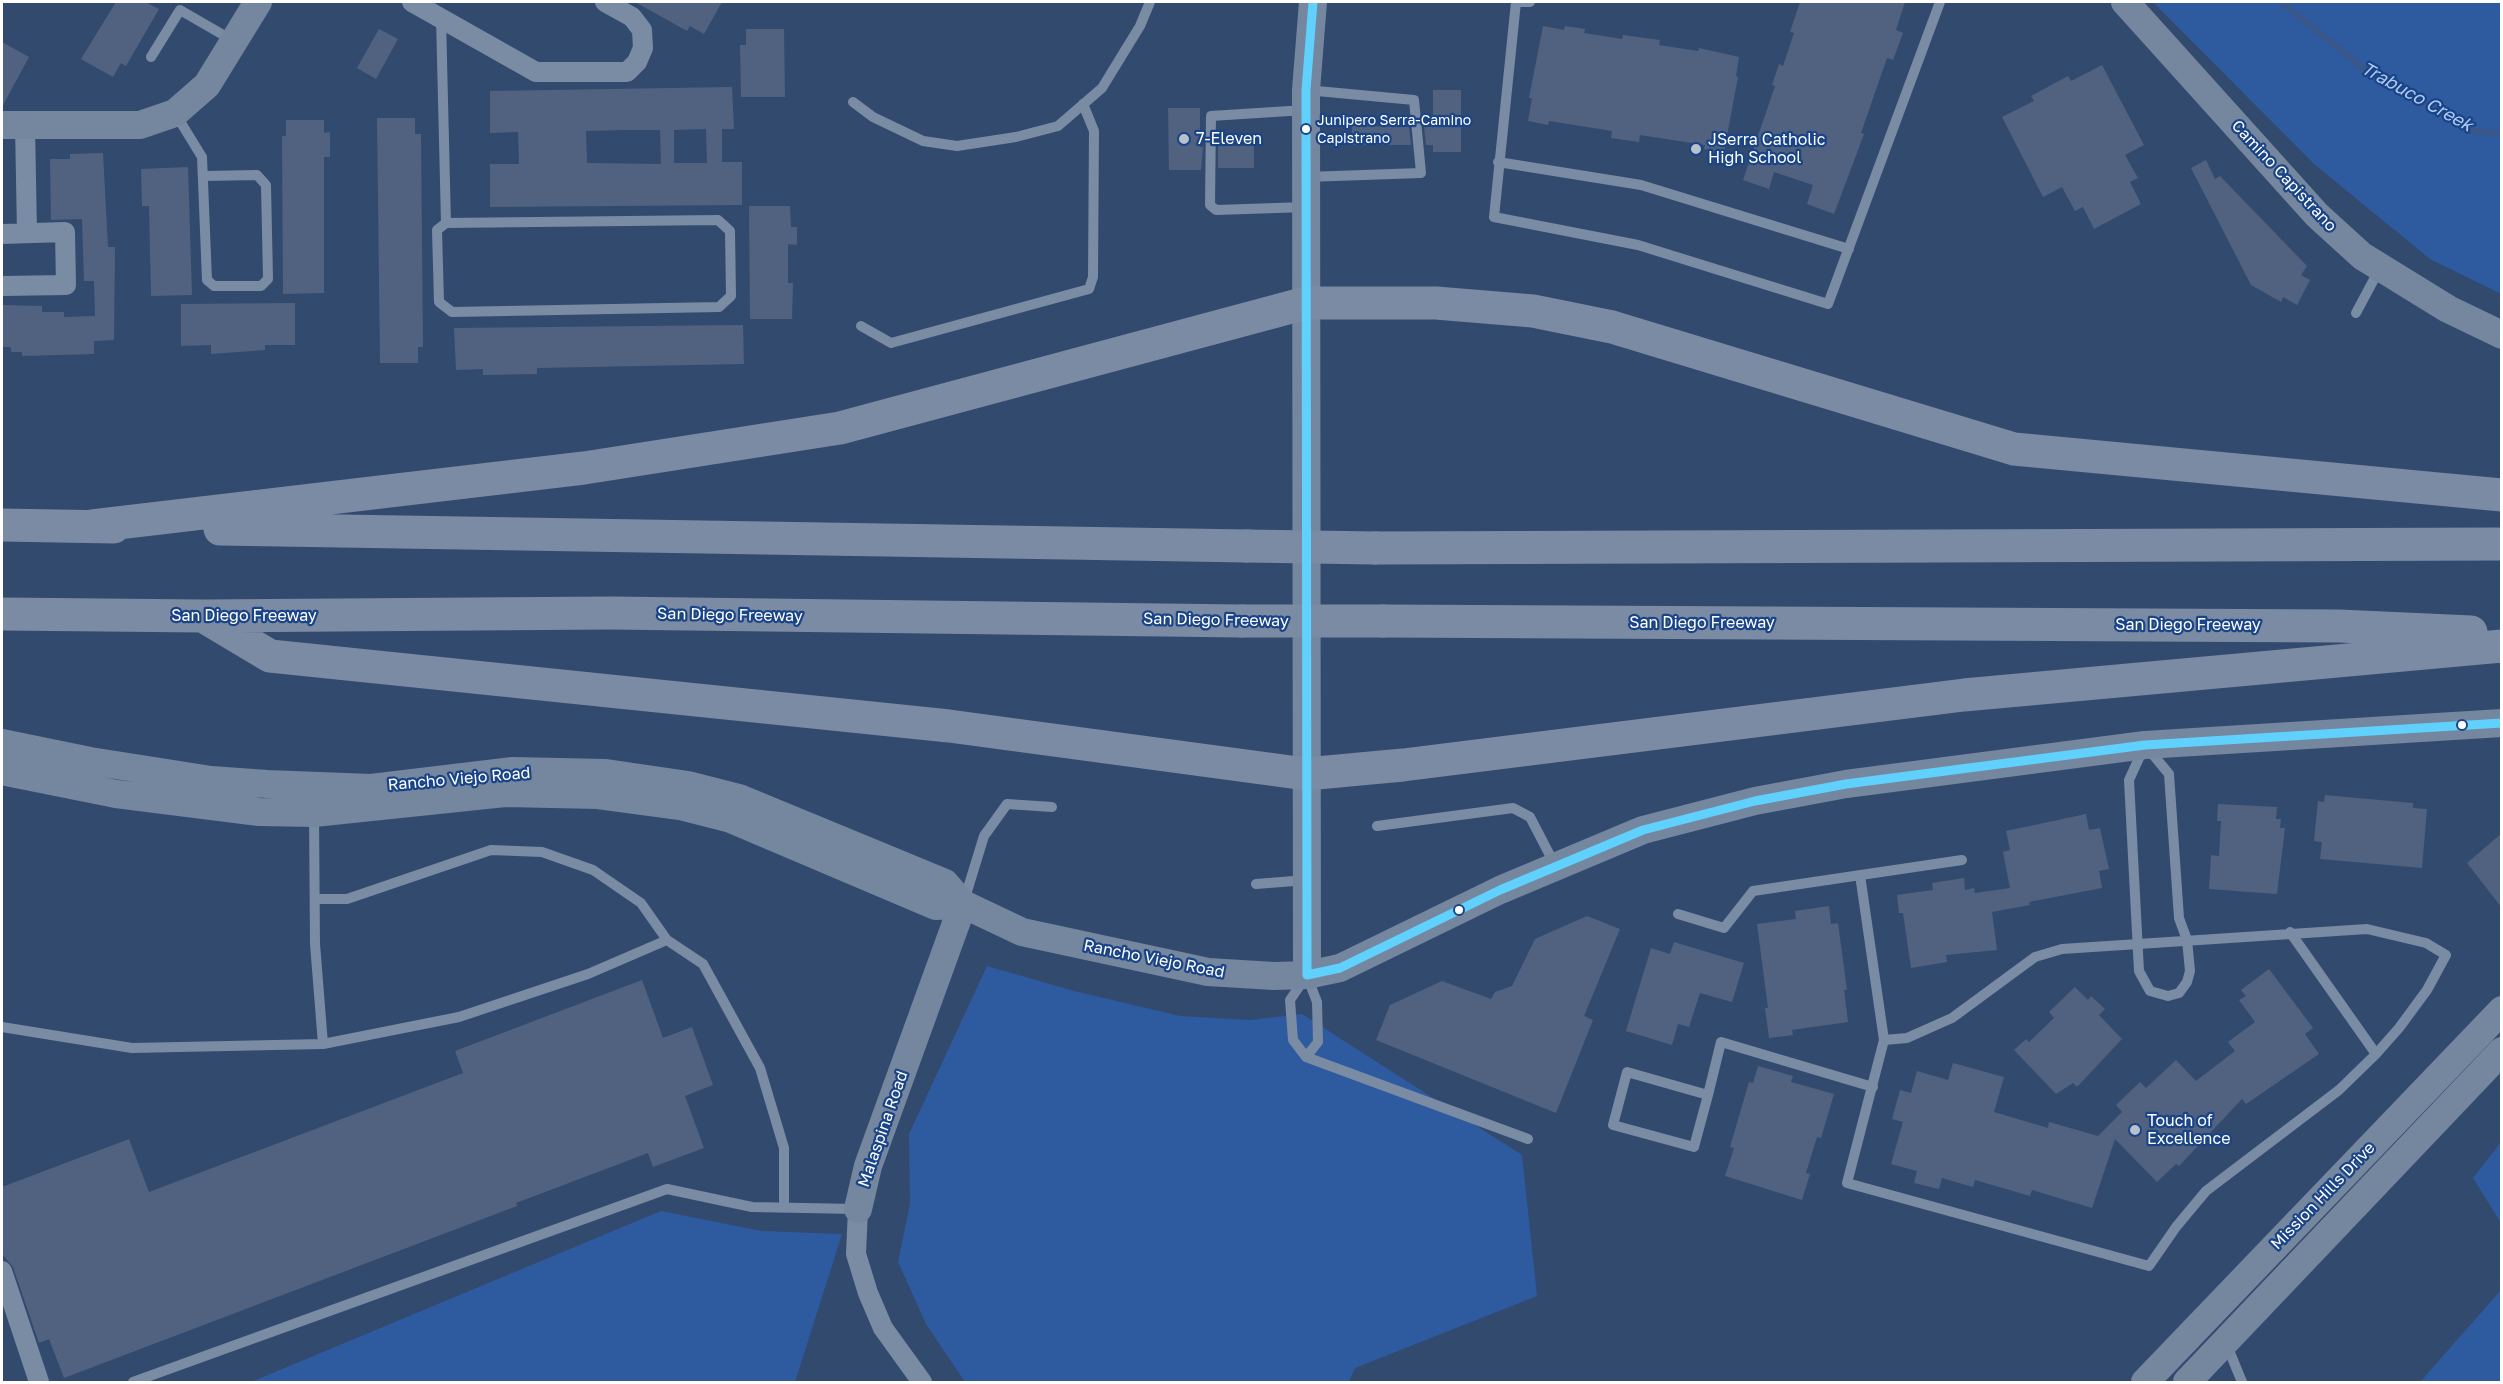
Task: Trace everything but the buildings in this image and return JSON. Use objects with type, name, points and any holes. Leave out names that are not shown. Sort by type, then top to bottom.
[{"type":"highway","points":[[92,526],[584,468],[840,428],[1306,303],[1436,303],[1556,315],[1612,327],[2014,449],[2502,495]]},
{"type":"highway","points":[[2,525],[1377,548],[2502,544]]},
{"type":"highway","name":"San Diego Freeway","points":[[2,614],[203,616],[610,613],[1242,621],[2327,626],[2502,633]]},
{"type":"highway","points":[[203,616],[270,656],[949,726],[1306,774],[1403,765],[1964,695],[2502,646]]},
{"type":"main road","points":[[14,125],[140,125],[175,113],[207,85],[258,2]]},
{"type":"main road","points":[[1307,975],[1306,100],[1313,2]]},
{"type":"main road","name":"Camino Capistrano","points":[[2125,2],[2317,215],[2362,256],[2448,309],[2502,335]]},
{"type":"main road","name":"Rancho Viejo Road","points":[[2,771],[116,794],[202,807],[313,800],[505,793],[598,795],[680,806],[752,827],[936,906],[963,904],[1022,932],[1208,972],[1274,976],[1307,975],[1340,968],[1555,866],[1642,830],[1755,801],[1846,784],[2145,745],[2502,723]]},
{"type":"main road","name":"Rancho Viejo Road","points":[[2,743],[90,761],[211,780],[313,800]]},
{"type":"main road","name":"Malaspina Road","points":[[858,1209],[867,1166],[963,904]]},
{"type":"main road","name":"Mission Hills Drive","points":[[2145,1383],[2502,1010]]},
{"type":"main road","name":"Mission Hills Drive","points":[[2187,1383],[2502,1051]]},
{"type":"street","points":[[419,3],[536,72],[627,72],[637,62],[643,48],[642,30],[632,16],[605,2]]},
{"type":"street","points":[[14,125],[27,233]]},
{"type":"street","points":[[2,234],[65,232],[66,285],[2,286]]},
{"type":"street","name":"Malaspina Road","points":[[858,1209],[856,1254],[868,1293],[883,1328],[922,1383]]},
{"type":"street","points":[[2,1271],[39,1383]]},
{"type":"lane","points":[[853,102],[873,117],[923,141],[957,146],[1016,137],[1058,126],[1102,88],[1140,26],[1150,2]]},
{"type":"lane","points":[[1530,2],[1518,2],[1498,162],[1494,218],[1638,245],[1828,304],[1940,2]]},
{"type":"lane","points":[[151,57],[182,6],[235,42]]},
{"type":"lane","points":[[441,18],[446,223]]},
{"type":"lane","points":[[1306,177],[1421,173],[1414,100],[1306,100],[1214,114],[1209,119],[1210,205],[1213,208],[1306,207]]},
{"type":"lane","points":[[861,326],[891,343],[1089,289],[1093,277],[1094,131],[1083,104]]},
{"type":"lane","points":[[175,113],[202,157],[207,280],[214,286],[261,286],[268,279],[266,185],[256,175],[204,176]]},
{"type":"lane","points":[[1498,162],[1641,185],[1849,249]]},
{"type":"lane","points":[[718,220],[730,231],[731,296],[719,307],[452,312],[439,302],[438,230],[446,223],[718,220]]},
{"type":"lane","points":[[2356,313],[2380,268]]},
{"type":"lane","points":[[2145,745],[2169,774],[2179,918],[2187,940],[2190,971],[2187,982],[2179,993],[2168,996],[2150,991],[2144,984],[2139,971],[2129,780],[2145,745]]},
{"type":"lane","points":[[313,800],[322,1044]]},
{"type":"lane","points":[[963,904],[984,836],[1007,804],[1052,807]]},
{"type":"lane","points":[[1377,826],[1513,808],[1530,817],[1555,866]]},
{"type":"lane","points":[[315,899],[347,899],[491,850],[542,852],[593,870],[641,903],[667,940],[703,964],[760,1068],[784,1148],[783,1208]]},
{"type":"lane","points":[[1677,914],[1724,928],[1753,891],[1962,861]]},
{"type":"lane","points":[[1860,875],[1884,1040],[1847,1183],[2149,1266],[2176,1227],[2206,1191],[2339,1090],[2376,1054],[2427,990],[2446,955],[2426,943],[2367,929],[2062,948],[2035,957],[1952,1018],[1907,1038],[1884,1040]]},
{"type":"lane","points":[[1256,884],[1307,880]]},
{"type":"lane","points":[[2290,932],[2376,1054]]},
{"type":"lane","points":[[2,1027],[132,1048],[322,1044],[459,1017],[588,974],[667,940]]},
{"type":"lane","points":[[1306,1057],[1318,1042],[1317,1002],[1307,975]]},
{"type":"lane","points":[[1307,975],[1290,1000],[1293,1040],[1306,1057],[1528,1139]]},
{"type":"lane","points":[[1708,1095],[1627,1072],[1613,1125],[1694,1147],[1708,1095],[1721,1042],[1873,1087]]},
{"type":"lane","points":[[133,1383],[667,1189],[752,1207],[858,1209]]},
{"type":"lane","points":[[2226,1343],[2242,1383]]},
{"type":"shaded area","points":[[2153,2],[2501,2],[2501,294],[2430,259],[2314,164]]},
{"type":"shaded area","points":[[987,966],[1074,991],[1180,1016],[1250,1020],[1302,1014],[1522,1155],[1537,1296],[1355,1368],[1349,1382],[965,1382],[926,1324],[898,1262],[910,1204],[909,1134]]},
{"type":"shaded area","points":[[2501,1142],[2501,1223],[2473,1178]]},
{"type":"shaded area","points":[[661,1211],[761,1231],[842,1234],[795,1382],[251,1382]]},
{"type":"shaded area","points":[[2501,1290],[2501,1382],[2420,1382]]},
{"type":"waterway","name":"Trabuco Creek","points":[[2281,2],[2367,71],[2468,130],[2502,134]]},
{"type":"transit line","points":[[1307,975],[1306,90],[1313,2]]},
{"type":"transit line","points":[[1307,975],[1340,968],[1500,890],[1643,830],[1755,801],[1846,784],[2145,745],[2502,723]]},
{"type":"place","name":"Junipero Serra-Camino Capistrano","points":[[1306,129]]},
{"type":"place","name":"7-Eleven","points":[[1184,139]]},
{"type":"place","name":"JSerra Catholic High School","points":[[1696,149]]},
{"type":"place","name":"Touch of Excellence","points":[[2135,1130]]}]
